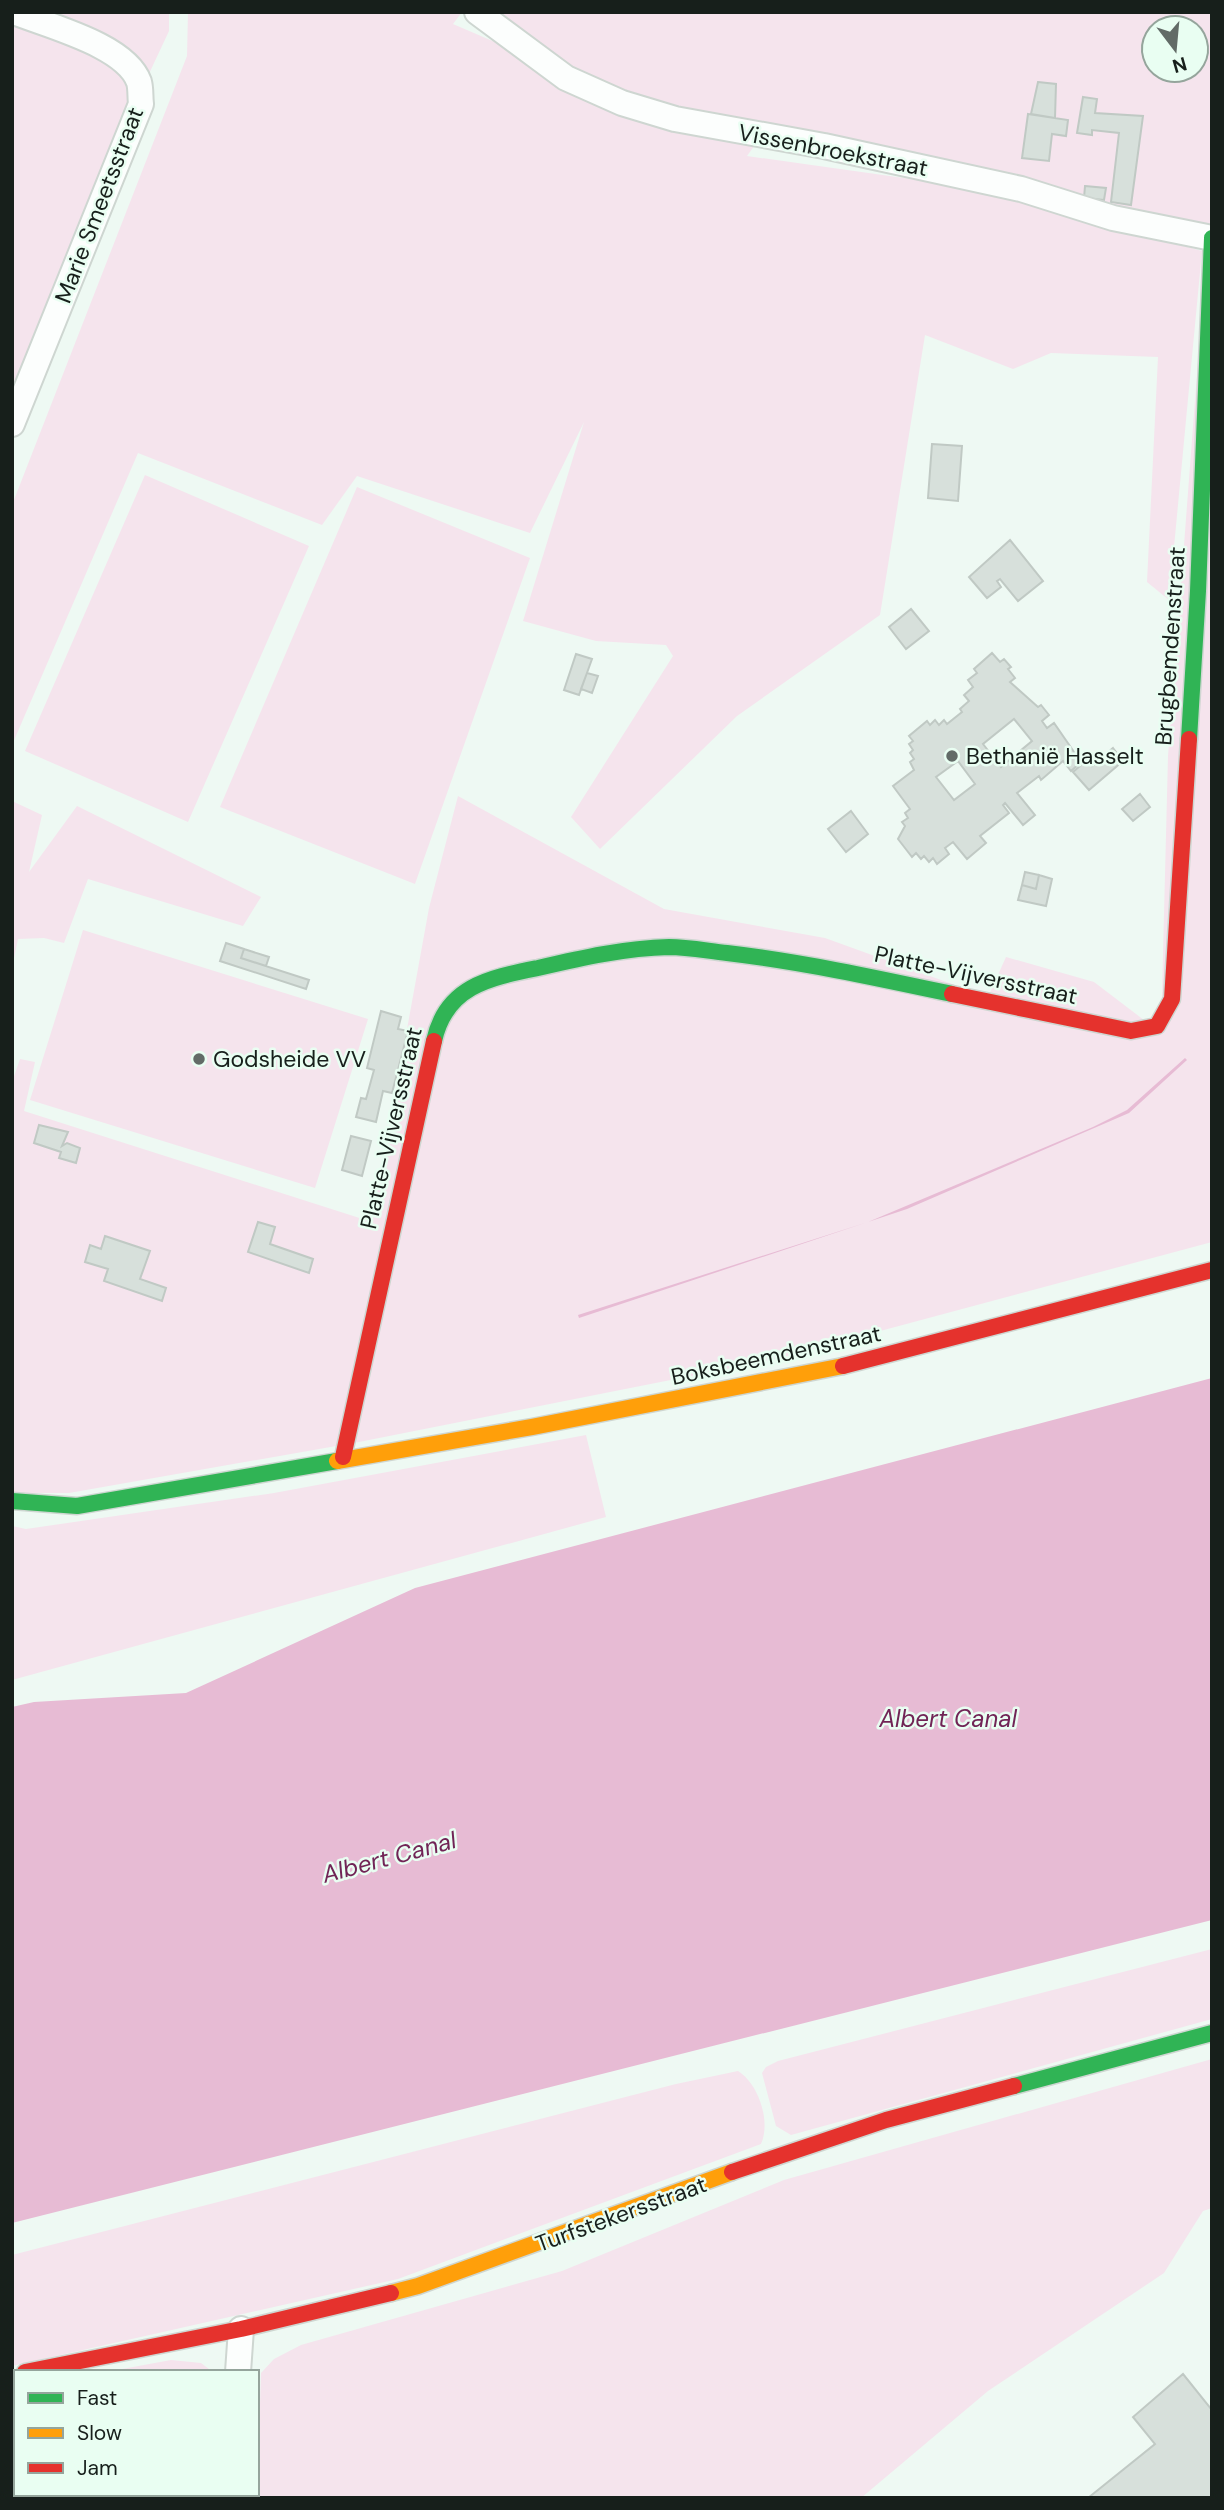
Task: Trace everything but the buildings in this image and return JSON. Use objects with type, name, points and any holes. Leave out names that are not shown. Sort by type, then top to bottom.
[{"type":"street","name":"Marie Smeetsstraat","points":[[12,424],[141,104],[139,83],[131,68],[117,55],[14,12]]},
{"type":"street","name":"Vissenbroekstraat","points":[[477,12],[566,78],[622,103],[675,119],[824,146],[1021,189],[1113,218],[1212,238]]},
{"type":"street","name":"Brugbemdenstraat","points":[[1131,1031],[1157,1026],[1172,999],[1198,590],[1212,238]]},
{"type":"street","name":"Platte-Vijversstraat","points":[[343,1457],[439,1019],[449,1004],[479,983],[591,956],[670,947],[789,960],[1131,1031]]},
{"type":"street","name":"Boksbeemdenstraat","points":[[343,1457],[532,1427],[807,1375],[1212,1270]]},
{"type":"street","points":[[12,1501],[77,1506],[343,1457]]},
{"type":"street","name":"Turfstekersstraat","points":[[35,2370],[241,2329],[418,2286],[782,2154],[886,2120],[1212,2033]]},
{"type":"street","points":[[238,2370],[241,2329]]},
{"type":"shaded area","points":[[12,12],[169,12],[169,31],[132,110],[12,398]]},
{"type":"shaded area","points":[[188,12],[462,12],[453,24],[523,54],[490,12],[1212,12],[1212,1242],[776,1359],[359,1442],[69,1493],[12,1493],[12,1082],[20,1059],[35,1062],[24,1111],[372,1222],[429,908],[458,796],[664,909],[825,938],[988,997],[1006,957],[1094,982],[1161,1033],[1168,756],[1207,242],[1138,211],[767,128],[747,156],[982,189],[1202,251],[1169,600],[1147,582],[1158,357],[1051,353],[1013,369],[925,335],[880,615],[737,716],[600,849],[571,817],[673,656],[666,645],[596,641],[523,621],[584,422],[530,533],[357,476],[322,525],[138,453],[12,745],[12,505],[187,56]]},
{"type":"shaded area","points":[[145,475],[309,546],[188,822],[25,751]]},
{"type":"shaded area","points":[[357,487],[530,558],[415,884],[220,807]]},
{"type":"shaded area","points":[[12,801],[42,815],[29,872],[77,806],[261,897],[243,926],[88,879],[64,943],[44,938],[18,939],[12,968]]},
{"type":"shaded area","name":"Godsheide VV","points":[[83,930],[368,1019],[315,1188],[30,1100]]},
{"type":"shaded area","points":[[586,1435],[606,1517],[12,1680],[12,1526],[26,1529],[274,1493]]},
{"type":"shaded area","points":[[1212,1949],[1212,2019],[791,2135],[776,2126],[762,2073],[766,2067],[778,2061]]},
{"type":"shaded area","points":[[1212,2059],[1212,2208],[1203,2211],[1164,2273],[988,2391],[861,2498],[12,2498],[12,2392],[14,2496],[259,2496],[261,2373],[274,2359],[301,2345],[562,2271],[784,2180]]},
{"type":"shaded area","points":[[738,2071],[752,2085],[761,2104],[765,2125],[761,2144],[398,2279],[12,2366],[12,2255],[676,2084]]},
{"type":"shaded area","points":[[171,2360],[201,2363],[210,2370],[117,2370]]},
{"type":"water","points":[[1185,1058],[1187,1060],[1129,1113],[907,1209],[868,1222],[1093,1127],[1127,1110]]},
{"type":"water","points":[[865,1223],[579,1318],[578,1315]]},
{"type":"water","name":"Albert Canal","points":[[1212,1378],[1212,1920],[12,2223],[12,1707],[34,1702],[186,1693],[415,1588]]},
{"type":"traffic: fast","points":[[1189,739],[1198,591],[1212,238]]},
{"type":"traffic: fast","points":[[434,1041],[448,1008],[459,996],[487,981],[587,957],[653,948],[691,948],[784,961],[952,994]]},
{"type":"traffic: fast","points":[[12,1501],[77,1506],[337,1461]]},
{"type":"traffic: fast","points":[[1014,2086],[1212,2033]]},
{"type":"traffic: slow","points":[[337,1461],[532,1427],[843,1366]]},
{"type":"traffic: slow","points":[[391,2293],[418,2286],[732,2172]]},
{"type":"traffic: jam","points":[[952,994],[1131,1031],[1157,1026],[1172,999],[1189,739]]},
{"type":"traffic: jam","points":[[343,1457],[434,1041]]},
{"type":"traffic: jam","points":[[843,1366],[1212,1270]]},
{"type":"traffic: jam","points":[[732,2172],[886,2120],[1014,2086]]},
{"type":"traffic: jam","points":[[35,2370],[241,2329],[391,2293]]},
{"type":"place","name":"Bethanië Hasselt","points":[[952,756]]},
{"type":"place","name":"Godsheide VV","points":[[199,1059]]}]
